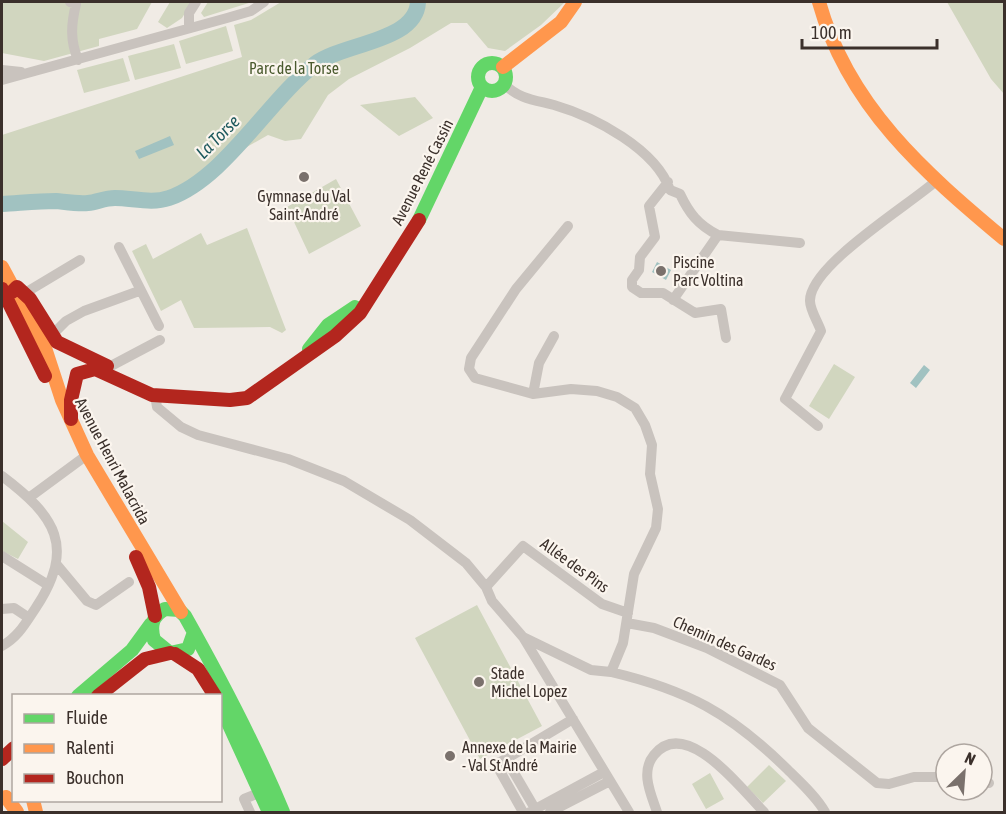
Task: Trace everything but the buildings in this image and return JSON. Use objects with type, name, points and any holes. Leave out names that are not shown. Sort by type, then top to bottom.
[{"type":"main road","points":[[503,67],[561,22],[575,2]]},
{"type":"main road","points":[[819,2],[827,37],[844,70],[915,160],[936,181],[1005,238]]},
{"type":"main road","points":[[494,63],[503,67],[506,76],[504,84],[493,91],[482,87],[477,75],[483,65],[494,63]]},
{"type":"main road","name":"Avenue René Cassin","points":[[162,405],[247,398],[300,361],[328,325],[367,299],[424,210],[482,87]]},
{"type":"main road","name":"Avenue Henri Malacrida","points":[[4,270],[44,345],[70,421],[85,456],[181,612]]},
{"type":"main road","points":[[15,289],[51,336],[77,360],[70,421]]},
{"type":"main road","name":"Avenue Henri Malacrida","points":[[15,289],[11,308],[146,576],[153,620]]},
{"type":"main road","points":[[65,348],[109,367],[162,405]]},
{"type":"main road","points":[[39,363],[65,377],[95,369],[152,395],[162,405]]},
{"type":"main road","points":[[80,694],[132,650],[153,620],[170,608],[181,612],[228,693],[267,790],[269,813]]},
{"type":"main road","points":[[153,620],[154,640],[198,669],[214,694]]},
{"type":"main road","points":[[101,694],[145,659],[173,654],[191,645],[194,632]]},
{"type":"main road","points":[[222,709],[267,790],[283,813]]},
{"type":"main road","points":[[7,797],[17,813]]},
{"type":"street","points":[[70,2],[76,4],[71,27],[72,45],[78,60]]},
{"type":"street","points":[[189,28],[189,13],[196,2]]},
{"type":"street","points":[[2,80],[251,11],[264,2]]},
{"type":"street","points":[[2,70],[30,73]]},
{"type":"street","points":[[504,84],[522,98],[574,112],[623,137],[665,174],[670,190],[680,194],[690,215],[718,235],[800,243]]},
{"type":"street","points":[[818,426],[784,399],[821,331],[809,302],[812,289],[856,239],[914,201],[936,181]]},
{"type":"street","points":[[668,182],[649,206],[655,237],[640,257],[639,270],[632,280],[632,286],[641,293],[658,291],[695,313],[721,309],[726,338]]},
{"type":"street","points":[[568,226],[516,289],[471,358],[469,369],[475,378],[532,394],[571,389],[597,391],[617,397],[635,408],[645,425],[652,446],[650,474],[658,508],[656,528],[634,574],[623,643],[611,672]]},
{"type":"street","points":[[674,300],[718,235]]},
{"type":"street","points":[[119,247],[139,291],[159,326]]},
{"type":"street","points":[[15,289],[80,260]]},
{"type":"street","points":[[51,336],[66,321],[84,311],[139,291]]},
{"type":"street","points":[[532,394],[539,363],[554,336]]},
{"type":"street","points":[[109,367],[160,340]]},
{"type":"street","points":[[162,405],[181,427],[212,441],[288,459],[344,481],[432,535],[466,563],[486,587],[492,601],[523,637],[629,813]]},
{"type":"street","points":[[30,497],[85,456]]},
{"type":"street","points":[[2,476],[30,497],[47,516],[56,537],[57,565],[48,585],[15,639],[2,646]]},
{"type":"street","name":"Allée des Pins","points":[[486,587],[523,546],[602,604],[627,618]]},
{"type":"street","points":[[2,556],[48,585]]},
{"type":"street","points":[[57,565],[87,601],[96,604],[129,582]]},
{"type":"street","points":[[2,609],[14,608],[29,618]]},
{"type":"street","name":"Chemin des Gardes","points":[[627,618],[707,648],[780,685],[808,728],[877,783],[889,784],[914,777],[934,777]]},
{"type":"street","points":[[523,637],[591,670],[611,672],[663,686],[727,716],[753,736],[791,773],[825,813]]},
{"type":"street","points":[[523,813],[496,764],[573,719]]},
{"type":"street","points":[[657,813],[647,784],[649,761],[661,746],[669,743],[687,746],[712,758],[764,813]]},
{"type":"street","points":[[506,759],[534,812],[607,777]]},
{"type":"street","points":[[549,813],[607,777]]},
{"type":"street","points":[[250,813],[244,800],[267,790]]},
{"type":"green space","points":[[2,2],[152,2],[137,29],[99,39],[99,46],[44,61],[2,53]]},
{"type":"green space","points":[[170,2],[192,2],[182,18],[167,28],[158,22]]},
{"type":"green space","points":[[208,2],[252,2],[204,17],[201,13]]},
{"type":"green space","name":"Parc de la Torse","points":[[281,2],[565,2],[541,25],[505,51],[488,48],[467,23],[451,23],[410,48],[349,79],[328,95],[301,139],[285,141],[268,135],[224,160],[167,202],[138,202],[116,195],[2,212],[2,135],[242,57],[234,25],[251,20]]},
{"type":"green space","points":[[947,2],[1004,2],[1004,94],[991,79]]},
{"type":"green space","points":[[226,26],[233,51],[186,64],[179,41]]},
{"type":"green space","points":[[174,44],[181,68],[135,80],[128,56]]},
{"type":"green space","points":[[123,58],[130,81],[84,93],[77,70]]},
{"type":"green space","points":[[415,97],[433,118],[399,136],[360,105]]},
{"type":"green space","points":[[336,179],[361,226],[309,254],[287,207]]},
{"type":"green space","points":[[247,228],[286,330],[282,333],[270,327],[194,328],[181,300],[161,311],[132,251],[146,244],[153,259],[201,233],[207,245]]},
{"type":"green space","points":[[834,364],[855,377],[829,419],[809,406]]},
{"type":"green space","points":[[2,521],[28,542],[18,559],[2,551]]},
{"type":"green space","name":"Stade Michel Lopez","points":[[477,605],[542,726],[480,759],[415,638]]},
{"type":"green space","points":[[769,765],[786,781],[763,803],[747,787]]},
{"type":"green space","points":[[710,773],[724,799],[706,809],[692,784]]},
{"type":"water","points":[[170,136],[174,145],[139,159],[135,151]]},
{"type":"water","name":"Piscine Parc Voltina","points":[[657,262],[671,270],[666,280],[652,272]]},
{"type":"water","points":[[924,365],[930,370],[916,388],[910,383]]},
{"type":"waterway","name":"La Torse","points":[[2,204],[56,201],[84,203],[115,198],[156,201],[169,198],[189,188],[227,157],[297,80],[315,64],[327,57],[392,34],[405,26],[414,15],[418,2]]},
{"type":"traffic: fast","points":[[492,63],[502,67],[506,77],[502,87],[492,91],[482,87],[478,77],[482,67],[492,63]]},
{"type":"traffic: fast","points":[[419,220],[482,87]]},
{"type":"traffic: fast","points":[[309,349],[328,325],[355,307]]},
{"type":"traffic: fast","points":[[194,632],[188,649],[170,653],[154,640],[152,626],[157,615],[165,609],[179,610],[185,616],[198,640],[212,664],[237,713],[283,812]]},
{"type":"traffic: fast","points":[[80,694],[132,650],[151,624]]},
{"type":"traffic: fast","points":[[222,709],[269,812]]},
{"type":"traffic: slow","points":[[503,67],[561,22],[575,2]]},
{"type":"traffic: slow","points":[[819,2],[832,39],[869,105],[918,162],[1004,239]]},
{"type":"traffic: slow","points":[[2,267],[44,345],[62,400],[87,455],[181,612]]},
{"type":"traffic: slow","points":[[6,797],[17,812]]},
{"type":"traffic: slow","points":[[34,802],[36,812]]},
{"type":"traffic: jam","points":[[71,419],[71,400],[77,374],[95,369],[152,395],[230,400],[247,398],[335,336],[360,313],[419,220]]},
{"type":"traffic: jam","points":[[12,292],[17,287],[30,299],[57,342],[107,366]]},
{"type":"traffic: jam","points":[[2,289],[45,376]]},
{"type":"traffic: jam","points":[[136,557],[149,587],[155,616]]},
{"type":"traffic: jam","points":[[101,694],[145,659],[170,653]]},
{"type":"traffic: jam","points":[[175,654],[198,669],[214,694]]},
{"type":"traffic: jam","points":[[2,759],[12,750]]},
{"type":"place","name":"Gymnase du Val Saint-André","points":[[304,177]]},
{"type":"place","name":"Piscine Parc Voltina","points":[[661,271]]},
{"type":"place","name":"Stade Michel Lopez","points":[[479,682]]},
{"type":"place","name":"Annexe de la Mairie - Val St André","points":[[450,756]]}]
